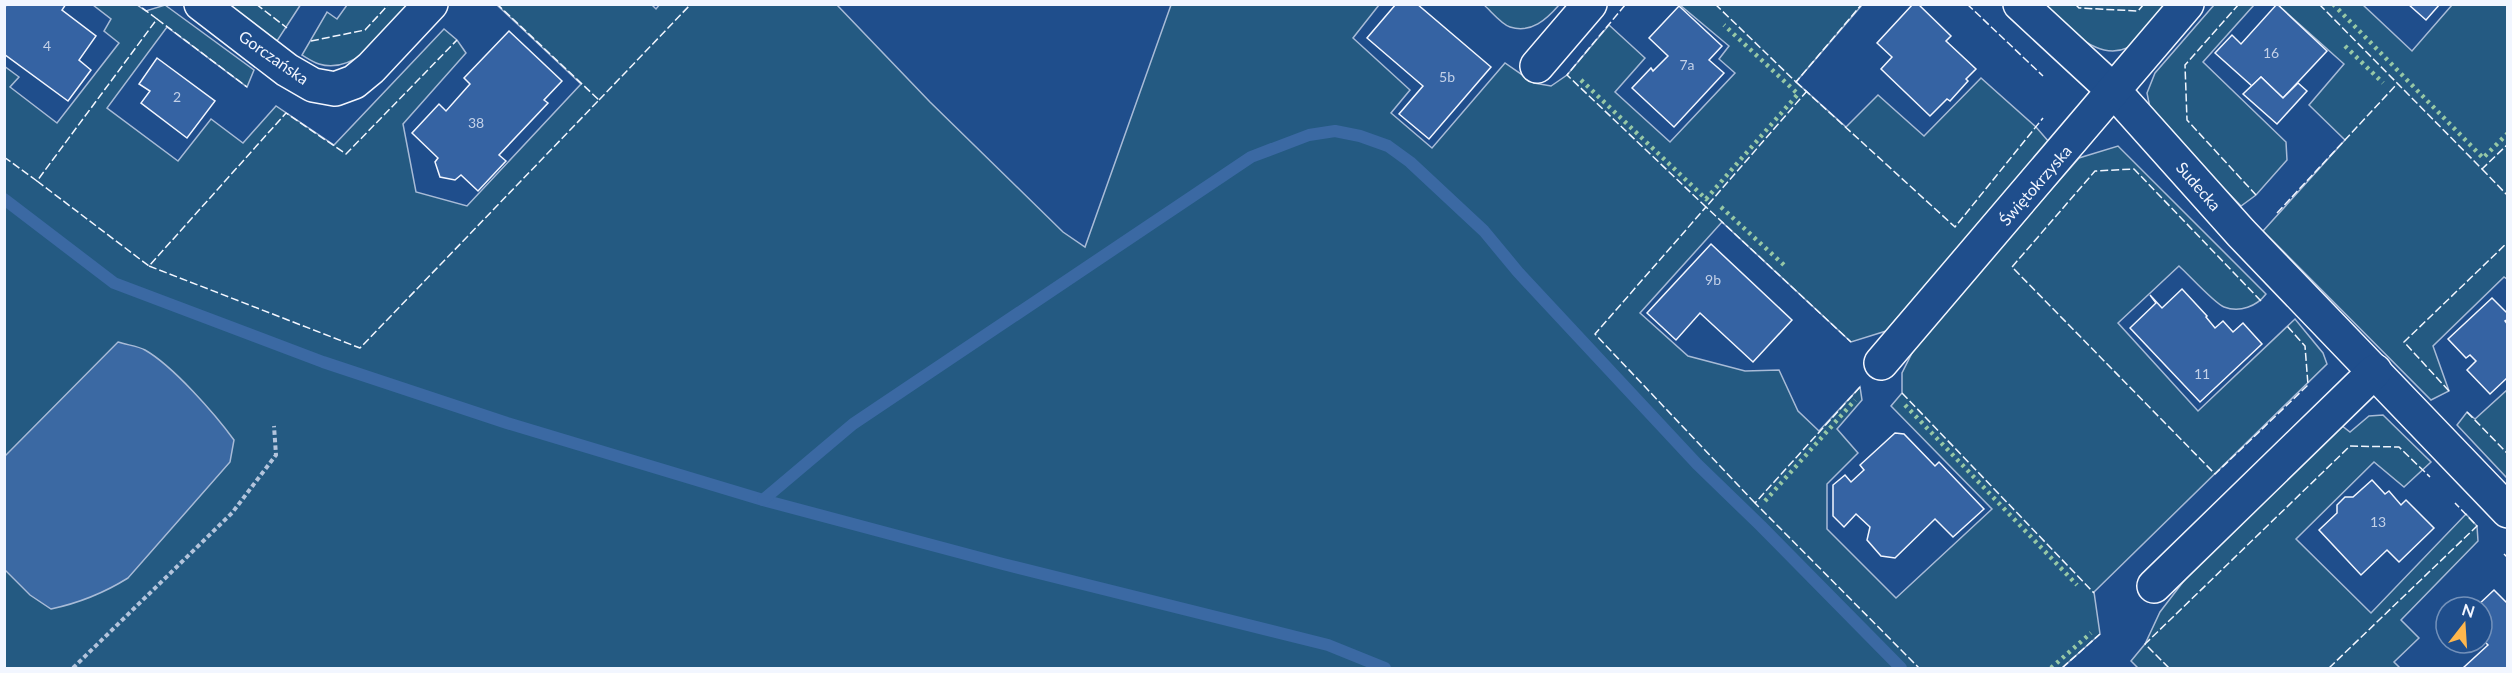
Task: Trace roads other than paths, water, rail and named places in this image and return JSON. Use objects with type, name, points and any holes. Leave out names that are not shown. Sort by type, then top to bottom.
[{"type":"street","name":"Gorczańska","points":[[201,4],[287,70],[313,85],[335,89],[354,82],[371,68],[431,4]]},
{"type":"street","points":[[1537,66],[1590,4]]},
{"type":"street","name":"Sudecka","points":[[2020,4],[2114,91],[2241,233],[2508,511]]},
{"type":"street","name":"Świętokrzyska","points":[[1881,363],[2187,4]]},
{"type":"street","points":[[2154,586],[2375,371]]},
{"type":"waterway","points":[[763,500],[853,424],[1251,157],[1309,135],[1335,131],[1360,136],[1388,146],[1410,162],[1484,231],[1518,272],[1697,464],[1901,668]]},
{"type":"waterway","points":[[4,199],[114,283],[323,362],[507,423],[763,500],[1003,564],[1328,645],[1385,668]]}]
